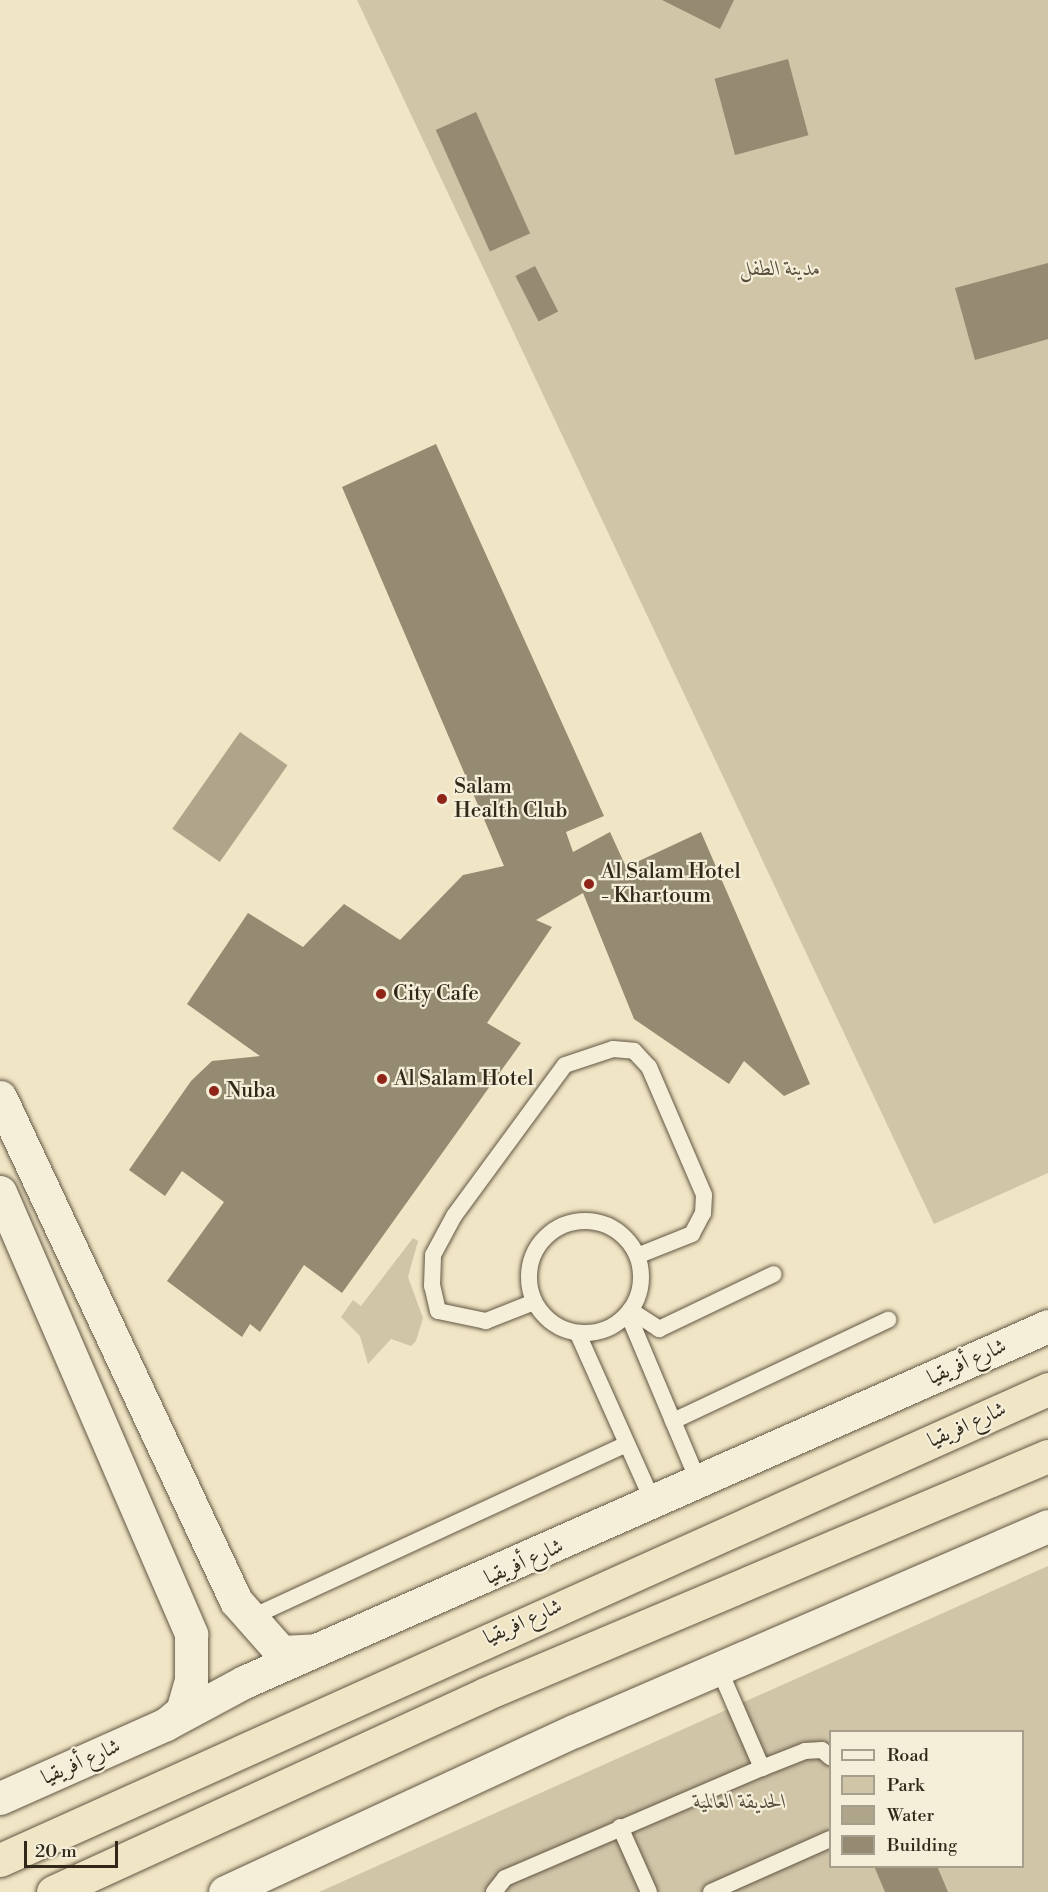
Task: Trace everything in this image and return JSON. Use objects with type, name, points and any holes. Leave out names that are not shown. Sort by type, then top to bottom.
[{"type":"highway","name":"شارع افريقيا","points":[[0,1860],[1048,1389]]},
{"type":"highway","points":[[53,1892],[485,1694],[1048,1456]]},
{"type":"street","points":[[0,1097],[125,1372],[248,1619],[280,1652],[327,1650]]},
{"type":"street","points":[[0,1192],[191,1634],[191,1680],[182,1711],[166,1724]]},
{"type":"street","name":"شارع أفريقيا","points":[[0,1798],[166,1724],[244,1682],[327,1650],[1048,1326]]},
{"type":"street","points":[[225,1892],[719,1669],[1048,1526]]},
{"type":"lane","points":[[534,1302],[486,1322],[438,1311],[432,1286],[433,1255],[454,1216],[565,1065],[613,1049],[634,1051],[650,1067],[704,1195],[700,1222],[692,1234],[637,1256]]},
{"type":"lane","points":[[602,1223],[618,1231],[637,1256],[642,1280],[629,1312],[614,1327],[578,1334],[544,1317],[534,1302],[529,1265],[548,1233],[565,1224],[602,1223]]},
{"type":"lane","points":[[629,1312],[659,1329],[774,1274]]},
{"type":"lane","points":[[629,1312],[699,1483]]},
{"type":"lane","points":[[673,1421],[888,1320]]},
{"type":"lane","points":[[578,1334],[654,1504]]},
{"type":"lane","points":[[248,1619],[627,1444]]},
{"type":"lane","points":[[719,1669],[762,1767]]},
{"type":"lane","points":[[494,1892],[505,1878],[762,1767],[805,1751],[822,1750],[829,1755]]},
{"type":"lane","points":[[620,1827],[649,1892]]},
{"type":"lane","points":[[711,1892],[829,1840]]},
{"type":"green space","name":"مدينة الطفل","points":[[357,0],[1048,0],[1048,1173],[934,1224]]},
{"type":"green space","points":[[413,1238],[418,1241],[408,1277],[423,1318],[416,1341],[411,1346],[391,1339],[368,1364],[360,1336],[341,1317],[353,1300],[361,1306]]},
{"type":"green space","name":"الحديقة العالمية","points":[[1048,1566],[1048,1892],[319,1892]]},
{"type":"water","points":[[240,732],[288,765],[220,862],[172,829]]},
{"type":"building","points":[[662,0],[734,0],[720,29]]},
{"type":"building","points":[[788,59],[808,135],[735,155],[715,79]]},
{"type":"building","points":[[476,112],[530,234],[490,251],[436,130]]},
{"type":"building","points":[[1048,263],[1048,339],[975,360],[955,288]]},
{"type":"building","points":[[535,266],[558,311],[539,321],[515,276]]},
{"type":"building","name":"Al Salam Hotel - Khartoum","points":[[436,444],[604,816],[566,832],[573,852],[610,832],[626,867],[701,832],[810,1084],[784,1096],[744,1061],[729,1084],[634,1019],[583,893],[536,920],[552,927],[487,1023],[521,1043],[342,1293],[304,1265],[260,1332],[250,1324],[242,1337],[167,1281],[224,1202],[182,1171],[165,1196],[129,1170],[191,1081],[212,1061],[260,1056],[187,1004],[248,913],[303,947],[344,904],[400,940],[463,875],[504,866],[342,487]]},
{"type":"building","points":[[875,1868],[938,1868],[948,1892],[885,1892]]},
{"type":"place","name":"Salam Health Club","points":[[442,799]]},
{"type":"place","name":"Al Salam Hotel - Khartoum","points":[[589,884]]},
{"type":"place","name":"City Cafe","points":[[381,994]]},
{"type":"place","name":"Al Salam Hotel","points":[[382,1079]]},
{"type":"place","name":"Nuba","points":[[214,1091]]}]
